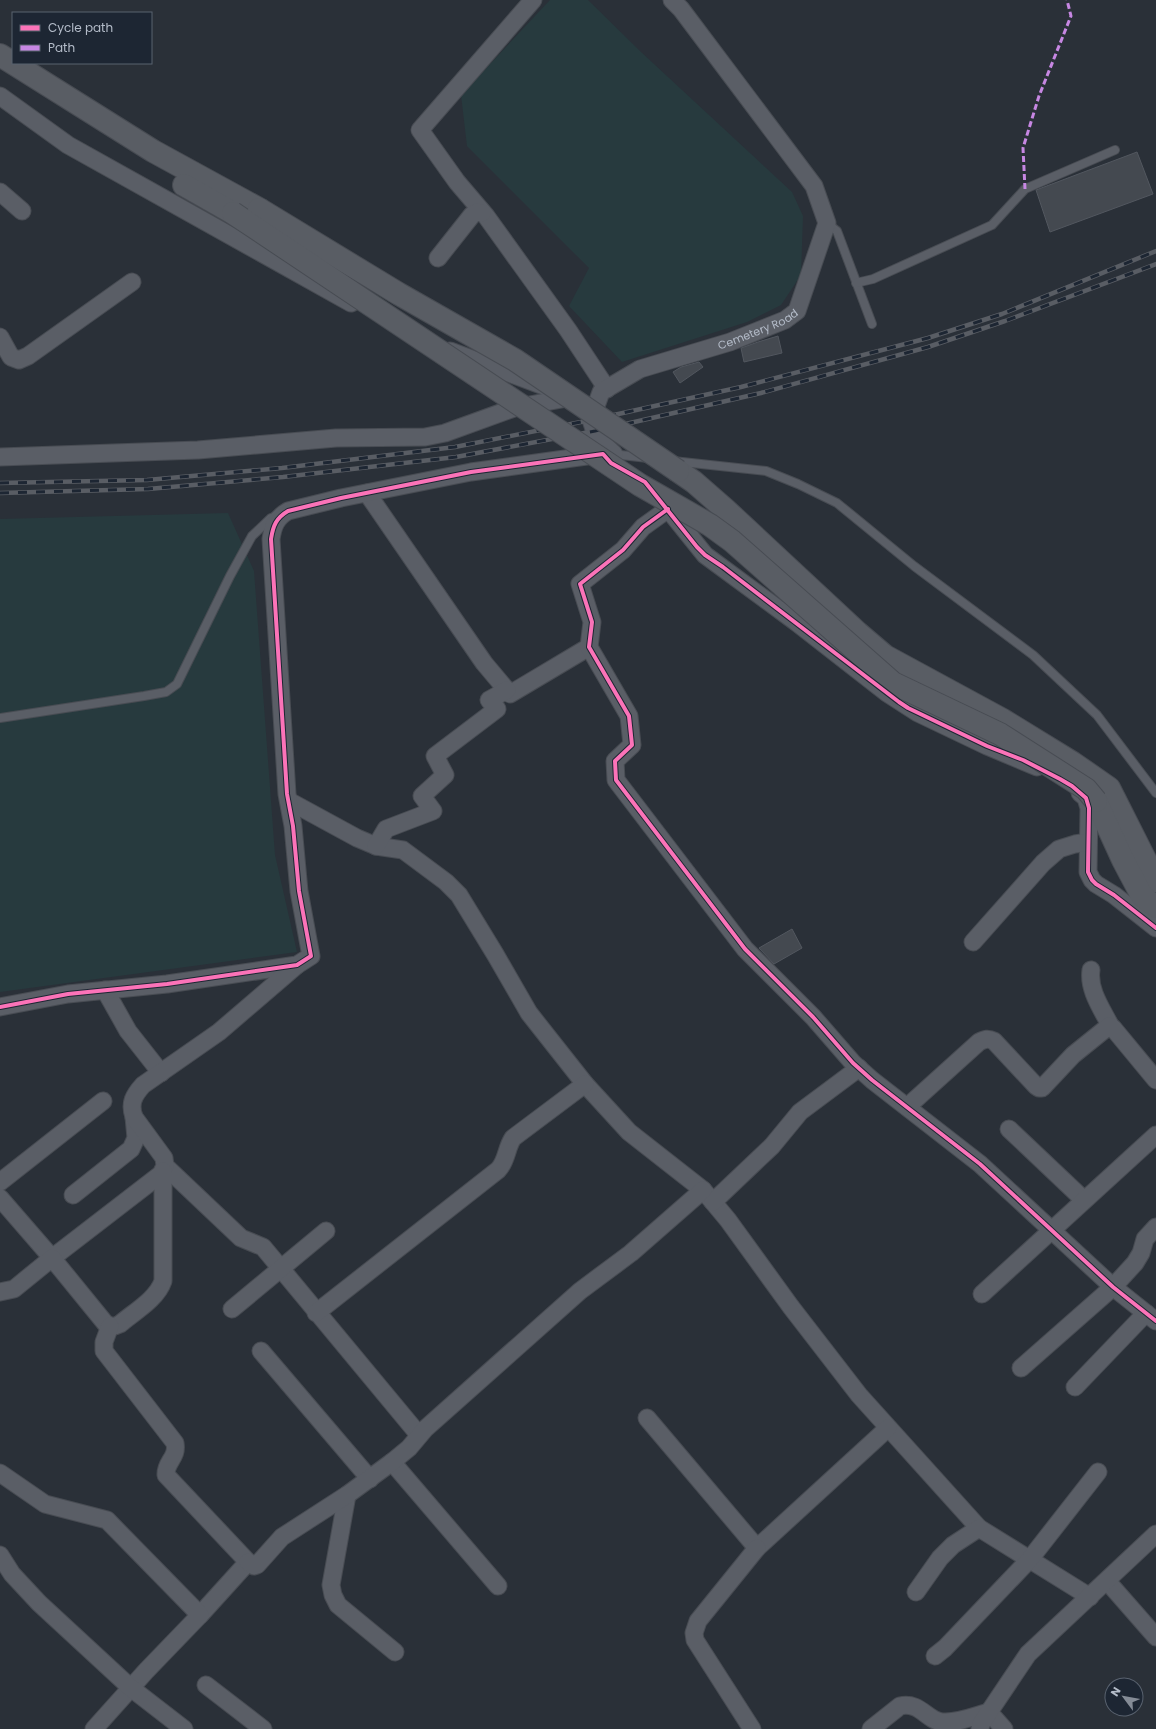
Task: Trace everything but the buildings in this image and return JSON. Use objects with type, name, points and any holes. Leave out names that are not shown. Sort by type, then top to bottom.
[{"type":"street","points":[[533,0],[420,130],[458,182],[486,216],[568,330],[607,389]]},
{"type":"street","points":[[672,0],[682,9],[814,186],[827,223]]},
{"type":"street","points":[[0,56],[12,63]]},
{"type":"street","points":[[13,64],[153,151],[259,209],[399,294],[515,360],[694,482],[885,656],[1003,720],[1073,763],[1103,795],[1132,857],[1142,896],[1156,907]]},
{"type":"street","points":[[0,73],[233,213],[640,485],[710,525],[732,541],[893,683],[1000,734],[1086,789],[1103,795]]},
{"type":"street","points":[[0,96],[68,145],[401,330],[434,345],[596,406]]},
{"type":"street","points":[[0,192],[22,211]]},
{"type":"street","points":[[438,258],[472,215],[477,212],[482,213]]},
{"type":"street","name":"Cemetery Road","points":[[827,223],[797,311],[785,320],[730,342],[640,369],[601,392],[591,420],[597,438],[608,454],[611,463],[645,482],[705,555],[723,567],[899,702],[908,708],[987,746],[1023,760],[1072,786],[1086,798],[1089,808],[1088,872],[1092,880],[1156,928]]},
{"type":"street","points":[[0,337],[11,357],[19,360],[28,356],[132,282]]},
{"type":"street","points":[[2,455],[198,450],[336,438],[425,437],[445,433],[514,408],[572,397]]},
{"type":"street","points":[[73,1195],[131,1149],[136,1138],[132,1111],[133,1098],[143,1085],[219,1032],[297,965],[311,956],[299,891],[289,800],[270,539],[275,522],[281,515],[295,510],[367,493],[471,472],[608,454]]},
{"type":"street","points":[[367,493],[484,663],[510,694],[589,647]]},
{"type":"street","points":[[668,509],[643,527],[623,550],[580,584],[592,622],[589,647],[629,716],[632,745],[615,761],[616,780],[745,949],[813,1017],[859,1068],[980,1164],[1113,1287],[1151,1317],[1075,1387]]},
{"type":"street","points":[[376,846],[386,829],[433,811],[422,796],[446,775],[435,756],[497,709],[489,700],[507,690]]},
{"type":"street","points":[[289,800],[357,838],[376,846],[403,850],[446,882],[459,895],[496,954],[529,1013],[585,1084],[629,1132],[708,1196],[728,1220],[790,1307],[849,1382],[888,1428],[979,1528],[1090,1597]]},
{"type":"street","points":[[973,942],[1043,863],[1059,849],[1088,842]]},
{"type":"street","points":[[1132,857],[1156,880]]},
{"type":"street","points":[[0,1007],[68,994],[167,984],[297,965]]},
{"type":"street","points":[[1091,970],[1090,978],[1093,992],[1112,1027],[1156,1080]]},
{"type":"street","points":[[105,990],[128,1030],[161,1073]]},
{"type":"street","points":[[907,1107],[984,1039],[994,1041],[1036,1086],[1042,1088],[1073,1055],[1107,1027],[1112,1027]]},
{"type":"street","points":[[110,1326],[104,1342],[104,1350],[175,1443],[176,1453],[167,1467],[166,1475],[248,1562],[254,1566],[257,1565],[282,1537],[348,1495],[409,1448],[419,1435],[580,1291],[708,1196],[772,1146],[800,1112],[859,1068]]},
{"type":"street","points":[[316,1312],[498,1170],[504,1162],[508,1148],[514,1138],[585,1084]]},
{"type":"street","points":[[0,1182],[103,1101]]},
{"type":"street","points":[[0,1198],[52,1258],[105,1323],[110,1326],[120,1324],[160,1289],[163,1274],[164,1158],[134,1117]]},
{"type":"street","points":[[1009,1129],[1084,1200]]},
{"type":"street","points":[[982,1294],[1156,1135]]},
{"type":"street","points":[[164,1168],[241,1238],[263,1247],[419,1435]]},
{"type":"street","points":[[0,1292],[14,1289],[164,1168]]},
{"type":"street","points":[[1021,1368],[1113,1287],[1135,1263],[1141,1253],[1145,1238],[1156,1227]]},
{"type":"street","points":[[232,1309],[326,1232]]},
{"type":"street","points":[[261,1351],[370,1479]]},
{"type":"street","points":[[647,1418],[757,1548]]},
{"type":"street","points":[[752,1729],[695,1640],[694,1633],[698,1621],[757,1548],[888,1428]]},
{"type":"street","points":[[392,1462],[498,1586]]},
{"type":"street","points":[[935,1656],[945,1648],[1030,1559],[1098,1472]]},
{"type":"street","points":[[0,1473],[45,1504],[107,1520],[200,1615]]},
{"type":"street","points":[[348,1495],[331,1585],[333,1595],[338,1605],[394,1652]]},
{"type":"street","points":[[916,1592],[940,1558],[953,1545],[979,1528]]},
{"type":"street","points":[[980,1729],[981,1724],[1028,1654],[1156,1534]]},
{"type":"street","points":[[0,1555],[12,1574],[39,1603],[131,1688],[184,1729]]},
{"type":"street","points":[[94,1729],[248,1562]]},
{"type":"street","points":[[1107,1581],[1156,1637]]},
{"type":"street","points":[[206,1685],[263,1729]]},
{"type":"street","points":[[871,1729],[900,1706],[905,1705],[912,1705],[941,1722],[970,1718],[989,1712]]},
{"type":"street","points":[[989,1712],[1004,1729]]},
{"type":"lane","points":[[856,283],[873,279],[992,225],[1025,188],[1115,150]]},
{"type":"lane","points":[[827,223],[837,231],[872,324]]},
{"type":"lane","points":[[608,454],[766,471],[798,484],[837,503],[914,566],[1033,655],[1097,715],[1156,792]]},
{"type":"lane","points":[[0,718],[144,696],[166,692],[172,688],[177,684],[186,667],[230,576],[252,536],[271,518],[281,515]]},
{"type":"green space","points":[[550,0],[588,0],[641,52],[792,192],[803,216],[801,275],[781,305],[747,322],[622,362],[569,306],[589,268],[467,146],[461,95]]},
{"type":"green space","points":[[228,513],[254,571],[275,855],[297,952],[0,992],[0,519]]},
{"type":"railway","points":[[0,483],[147,480],[282,468],[455,447],[591,420],[741,387],[928,338],[1002,314],[1156,251]]},
{"type":"railway","points":[[0,493],[148,489],[283,477],[456,457],[595,431],[761,393],[928,347],[1005,321],[1156,264]]},
{"type":"marked path","points":[[1025,189],[1023,148],[1039,96],[1071,16],[1067,0]]},
{"type":"cycle path","points":[[0,1007],[68,994],[167,984],[297,965],[311,956],[299,891],[293,826],[287,794],[271,539],[276,523],[281,516],[288,511],[341,498],[471,472],[603,454],[611,463],[645,482],[705,555],[723,567],[899,702],[908,708],[987,746],[1023,760],[1072,786],[1086,798],[1089,808],[1088,872],[1092,880],[1156,928]]},
{"type":"cycle path","points":[[668,509],[643,527],[623,550],[580,584],[592,622],[589,647],[629,716],[632,745],[615,761],[616,780],[745,949],[813,1017],[853,1063],[872,1080],[980,1164],[1113,1287],[1156,1321]]}]
